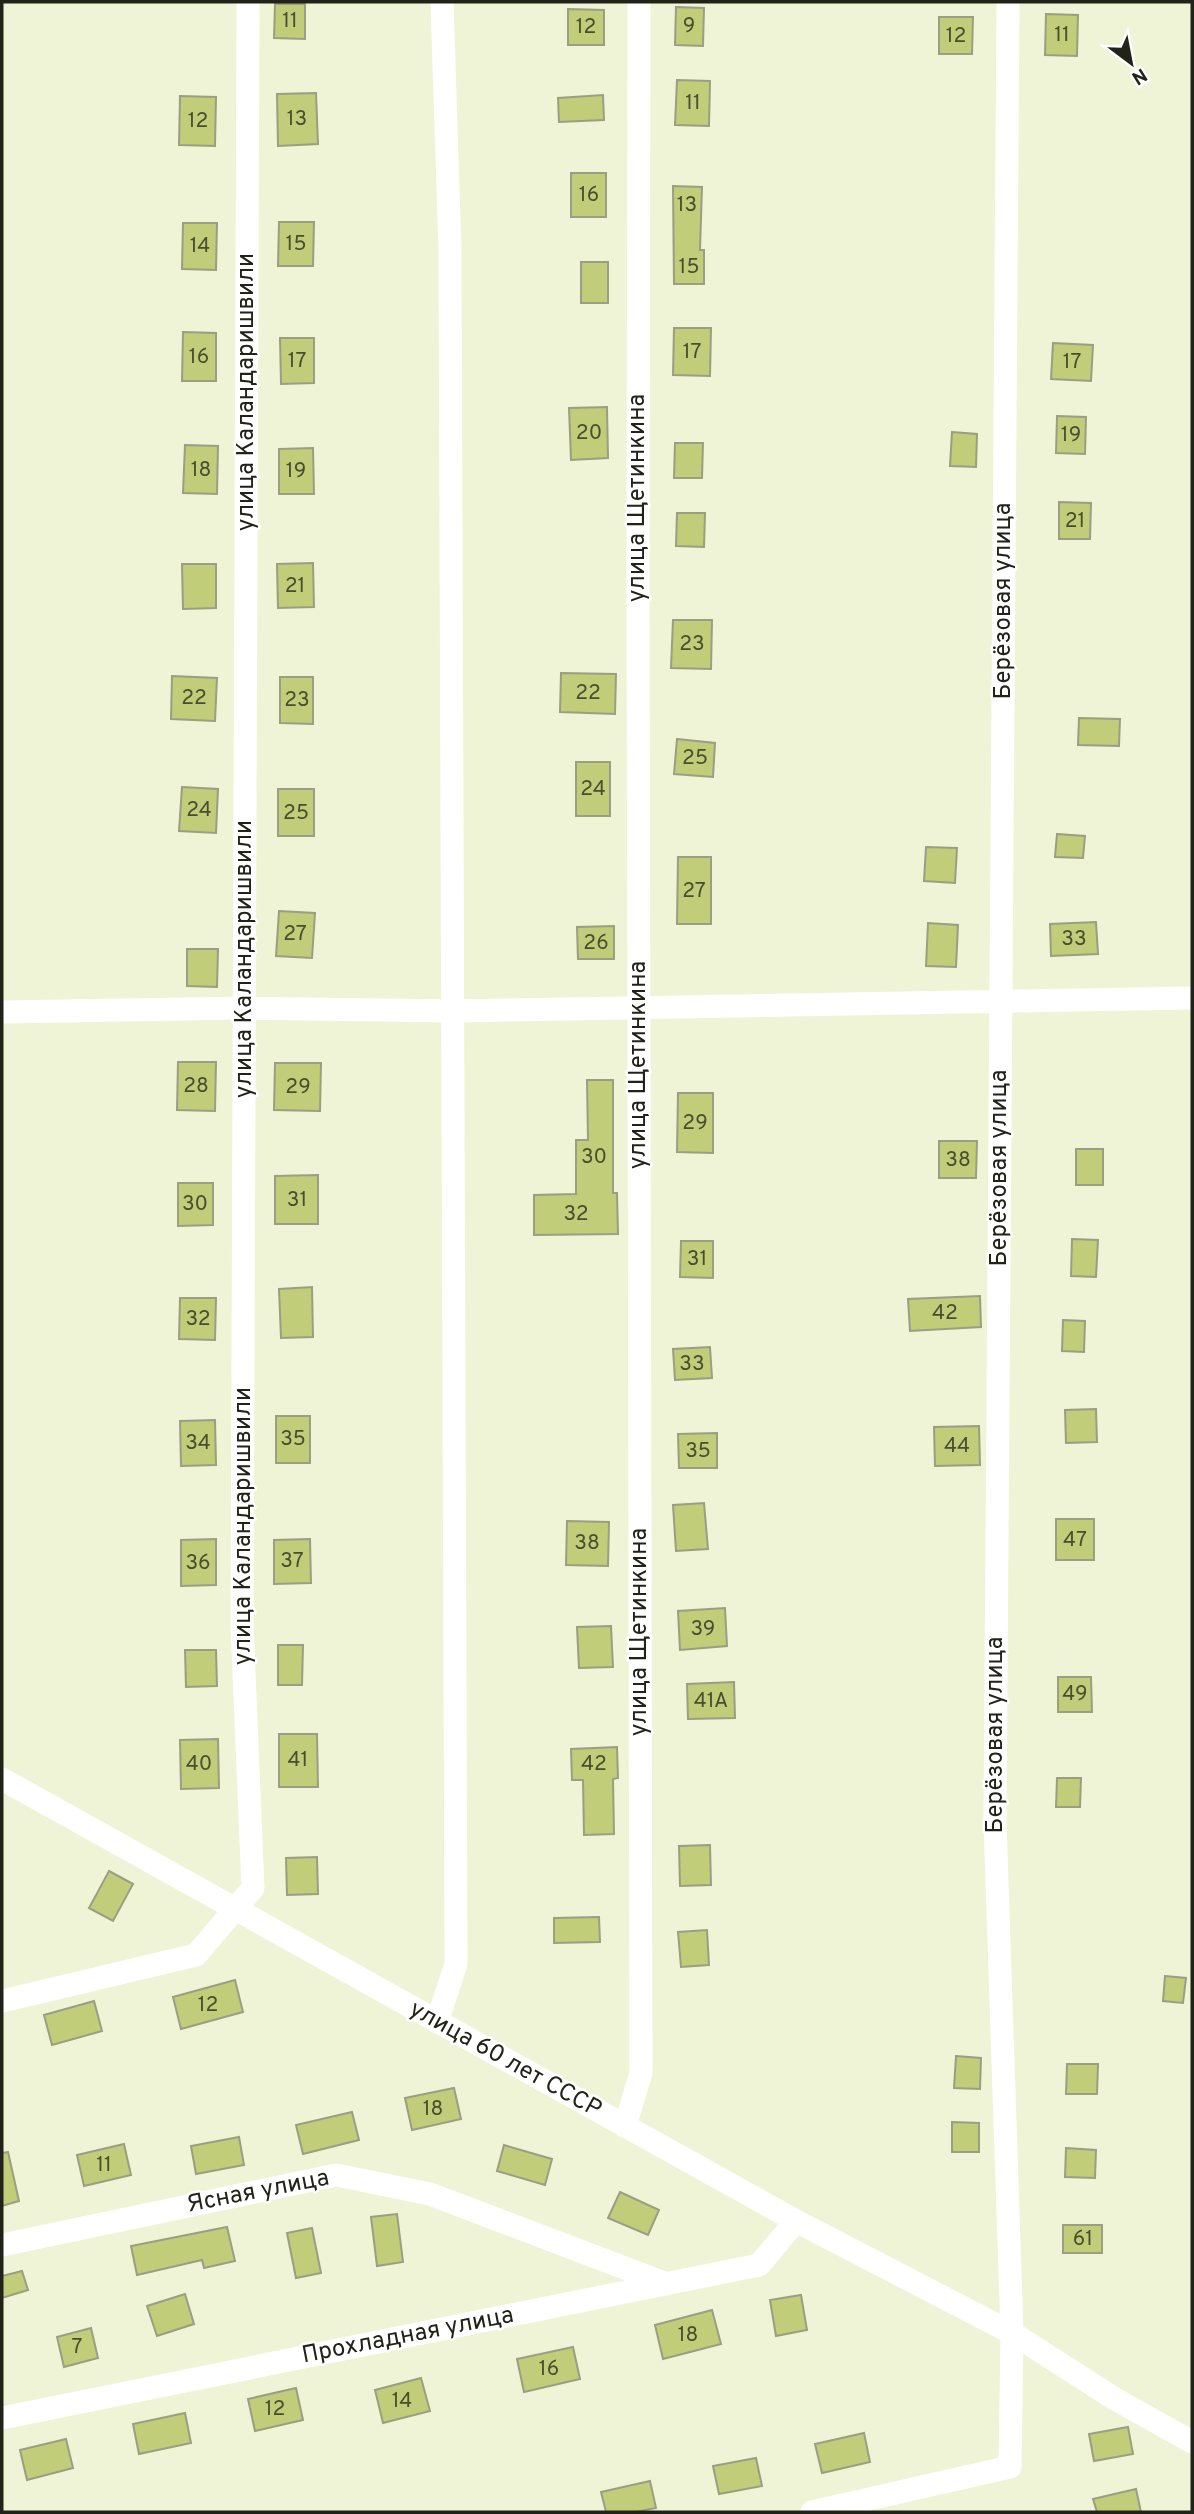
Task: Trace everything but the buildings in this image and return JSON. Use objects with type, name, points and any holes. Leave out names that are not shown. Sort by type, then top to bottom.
[{"type":"street","name":"улица Каландаришвили","points":[[2,2001],[196,1955],[253,1888],[242,1625],[248,2]]},
{"type":"street","points":[[438,2022],[456,1964],[450,251],[442,2]]},
{"type":"street","name":"улица Щетинкина","points":[[625,2126],[641,2073],[639,2]]},
{"type":"street","name":"Берёзовая улица","points":[[812,2512],[1010,2467],[1012,2333],[995,1821],[1008,2]]},
{"type":"street","points":[[2,1012],[245,1008],[453,1011],[1192,998]]},
{"type":"street","name":"улица 60 лет СССР","points":[[2,1779],[796,2221],[1012,2333],[1115,2399],[1192,2442]]},
{"type":"street","name":"Ясная улица","points":[[2,2245],[336,2175],[430,2194],[667,2284]]},
{"type":"street","name":"Прохладная улица","points":[[2,2418],[759,2265],[796,2221]]}]
